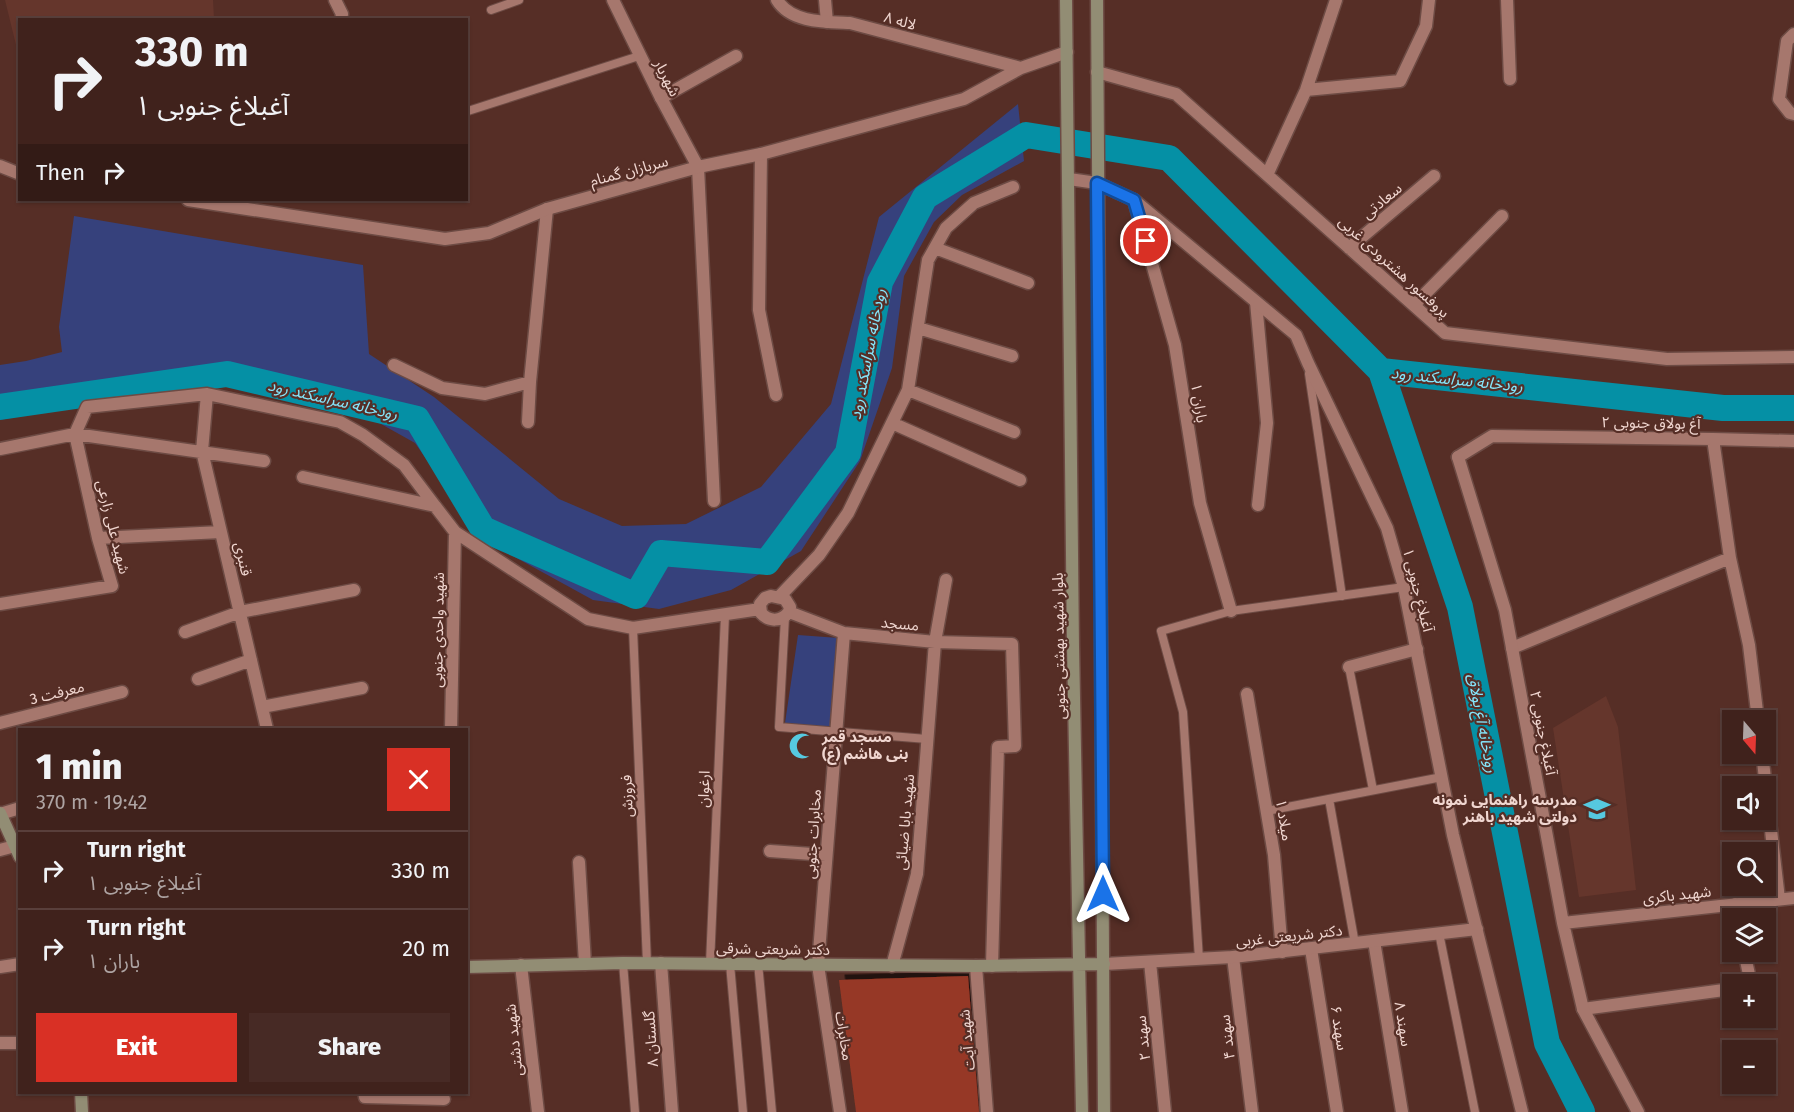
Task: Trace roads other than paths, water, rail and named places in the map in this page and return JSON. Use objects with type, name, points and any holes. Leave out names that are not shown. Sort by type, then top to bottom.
[{"type":"main road","points":[[1066,0],[1067,52]]},
{"type":"main road","points":[[1097,0],[1104,1112]]},
{"type":"main road","name":"بلوار شهید بهشتی جنوبی","points":[[1067,52],[1078,964],[1082,1112]]},
{"type":"main road","points":[[0,814],[17,852]]},
{"type":"main road","name":"دکتر شریعتی شرقی","points":[[468,967],[585,963],[892,966],[1104,964]]},
{"type":"main road","points":[[81,1094],[82,1112]]},
{"type":"street","points":[[335,0],[342,14],[341,18]]},
{"type":"street","name":"شهریار","points":[[613,0],[660,98],[698,167]]},
{"type":"street","name":"لاله ۸","points":[[777,0],[782,9],[797,17],[850,23],[1021,68]]},
{"type":"street","points":[[825,0],[827,22]]},
{"type":"street","points":[[1267,175],[1306,90],[1336,0]]},
{"type":"street","points":[[1306,90],[1400,81],[1426,26],[1429,0]]},
{"type":"street","points":[[1507,0],[1510,79]]},
{"type":"street","points":[[1794,34],[1787,41],[1779,99],[1790,113],[1794,114]]},
{"type":"street","name":"سربازان گمنام","points":[[195,201],[445,239],[489,233],[547,208],[698,167],[761,154],[964,99],[1021,68],[1067,52]]},
{"type":"street","points":[[660,98],[736,56]]},
{"type":"street","name":"پروفسور هشترودی غربی","points":[[1097,76],[1176,94],[1445,333],[1667,358],[1794,357]]},
{"type":"street","points":[[761,154],[759,310],[776,395]]},
{"type":"street","points":[[0,166],[18,173]]},
{"type":"street","points":[[698,167],[714,501]]},
{"type":"street","name":"سعادتی","points":[[1350,248],[1434,176]]},
{"type":"street","name":"آغبلاغ جنوبی ۱","points":[[1069,179],[1097,183],[1134,200],[1296,335],[1387,528],[1404,587],[1453,835],[1522,1112]]},
{"type":"street","points":[[779,597],[819,555],[848,513],[908,390],[928,260],[946,228],[974,202],[1013,187]]},
{"type":"street","name":"باران ۱","points":[[1134,200],[1175,345],[1200,503],[1231,611]]},
{"type":"street","points":[[528,422],[547,208]]},
{"type":"street","points":[[1414,305],[1502,216]]},
{"type":"street","points":[[935,248],[1028,283]]},
{"type":"street","points":[[1256,302],[1267,423],[1258,505]]},
{"type":"street","points":[[918,328],[1012,356]]},
{"type":"street","points":[[394,365],[442,388],[485,394],[530,382]]},
{"type":"street","points":[[908,390],[1014,432]]},
{"type":"street","points":[[75,434],[87,407],[207,394],[340,422],[363,435],[404,465],[455,532],[588,619],[633,628],[760,609]]},
{"type":"street","name":"قنبری","points":[[207,394],[202,451],[267,728]]},
{"type":"street","points":[[892,423],[1020,480]]},
{"type":"street","points":[[0,449],[75,434],[264,460]]},
{"type":"street","name":"شهيد علی زارعی","points":[[0,604],[112,586],[98,538],[75,434]]},
{"type":"street","name":"آغ بولاق جنوبی ۲","points":[[1458,457],[1492,436],[1713,439],[1730,558],[1749,645],[1757,710]]},
{"type":"street","points":[[1713,439],[1794,441]]},
{"type":"street","name":"آغبلاغ جنوبی ۲","points":[[1458,457],[1505,610],[1563,923],[1583,1009],[1638,1112]]},
{"type":"street","points":[[303,477],[435,506]]},
{"type":"street","points":[[98,538],[221,532]]},
{"type":"street","name":"شهید واحدی جنوبی","points":[[451,728],[455,532]]},
{"type":"street","points":[[1512,648],[1730,558]]},
{"type":"street","name":"شهيد بابا ضيائی","points":[[892,966],[917,874],[935,642],[946,580]]},
{"type":"street","points":[[185,632],[240,612],[354,590]]},
{"type":"street","points":[[779,597],[789,603],[787,614],[780,619],[769,619],[764,616],[760,604],[765,598],[779,597]]},
{"type":"street","name":"مسجد","points":[[787,614],[844,633],[935,642],[1012,644],[1015,746],[998,747],[992,966]]},
{"type":"street","name":"مخابرات جنوبی","points":[[818,965],[844,633]]},
{"type":"street","points":[[1349,667],[1417,649]]},
{"type":"street","points":[[198,679],[251,660]]},
{"type":"street","points":[[262,707],[362,688]]},
{"type":"street","name":"معرفت 3","points":[[0,723],[122,692]]},
{"type":"street","name":"میلاد ۱","points":[[1247,694],[1274,855],[1282,952]]},
{"type":"street","points":[[1763,764],[1779,899]]},
{"type":"street","points":[[0,814],[18,808]]},
{"type":"street","points":[[0,850],[17,852]]},
{"type":"street","points":[[770,851],[826,855]]},
{"type":"street","points":[[579,862],[585,963]]},
{"type":"street","name":"شهید باکری","points":[[1563,923],[1794,898]]},
{"type":"street","points":[[1735,904],[1736,908]]},
{"type":"street","name":"دکتر شریعتی غربی","points":[[1104,964],[1233,957],[1477,929]]},
{"type":"street","name":"سهند ۸","points":[[1374,941],[1402,1112]]},
{"type":"street","name":"سهند ۶","points":[[1311,949],[1337,1112]]},
{"type":"street","name":"سهند ۴","points":[[1233,957],[1252,1112]]},
{"type":"street","name":"سهند ۲","points":[[1150,962],[1165,1112]]},
{"type":"street","name":"گلستان ۸","points":[[661,963],[672,1112]]},
{"type":"street","points":[[0,968],[18,964]]},
{"type":"street","name":"شهید دشتی","points":[[521,965],[538,1112]]},
{"type":"street","name":"مخابرات","points":[[818,965],[840,1112]]},
{"type":"street","name":"شهید آیت","points":[[976,966],[987,1112]]},
{"type":"street","points":[[1583,1009],[1722,990]]},
{"type":"street","points":[[0,1043],[18,1043]]},
{"type":"street","points":[[364,1094],[365,1097],[444,1095],[444,1112]]},
{"type":"lane","points":[[491,9],[519,0]]},
{"type":"lane","points":[[468,111],[639,56]]},
{"type":"lane","points":[[1308,363],[1342,596]]},
{"type":"lane","points":[[1199,959],[1183,712],[1161,632],[1231,611],[1404,587]]},
{"type":"lane","points":[[787,614],[779,727],[927,739]]},
{"type":"lane","name":"ارغوان","points":[[710,964],[725,615]]},
{"type":"lane","name":"فروزش","points":[[633,628],[647,963]]},
{"type":"lane","points":[[1349,667],[1373,790]]},
{"type":"lane","points":[[1267,810],[1442,777]]},
{"type":"lane","points":[[1329,799],[1355,944]]},
{"type":"lane","points":[[1439,933],[1474,1112]]},
{"type":"lane","points":[[623,963],[635,1112]]},
{"type":"lane","points":[[758,963],[772,1112]]},
{"type":"lane","points":[[730,964],[744,1112]]},
{"type":"waterway","name":"رودخانه سراسکند رود","points":[[0,407],[227,374],[417,419],[483,529],[636,596],[661,553],[767,562],[848,453],[880,282],[925,197],[1026,135],[1169,158],[1381,371],[1723,408],[1794,408]]},
{"type":"waterway","name":"رودخانه آغ بولاق","points":[[1381,371],[1460,607],[1547,1043],[1582,1112]]},
{"type":"place","name":"مسجد قمر بنی هاشم (ع)","points":[[802,746]]},
{"type":"place","name":"مدرسه راهنمایی نمونه دولتی شهید باهنر","points":[[1597,809]]}]
